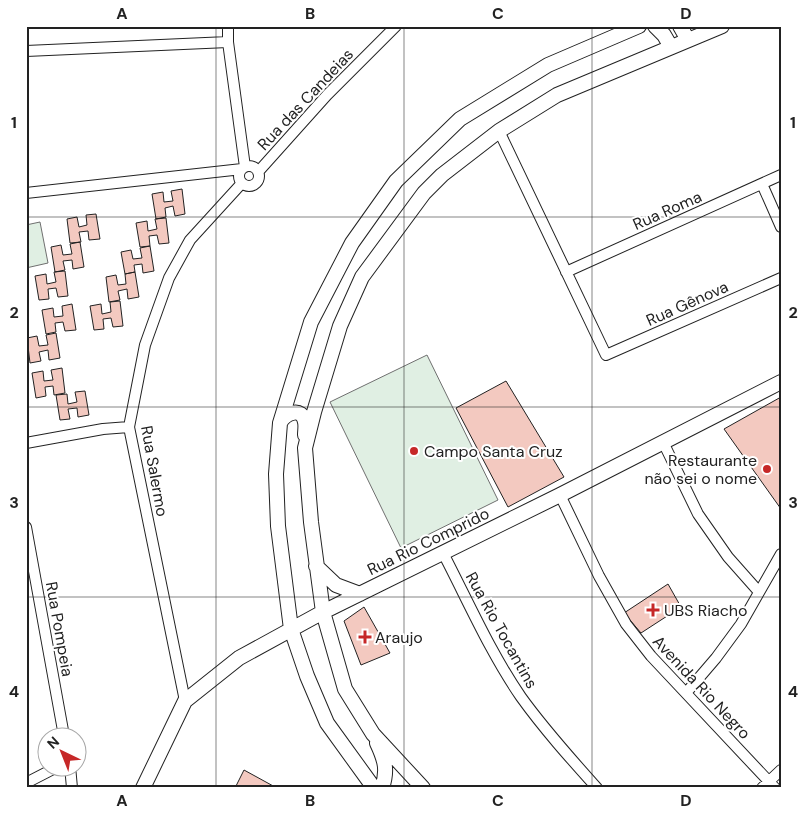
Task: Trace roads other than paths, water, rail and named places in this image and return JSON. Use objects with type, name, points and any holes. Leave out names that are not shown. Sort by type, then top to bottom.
[{"type":"street","points":[[26,193],[244,168],[252,167],[259,175],[256,182],[249,185],[242,183],[239,176],[244,168],[228,42],[228,26]]},
{"type":"street","name":"Rua das Candeias","points":[[258,172],[327,95],[396,26]]},
{"type":"street","points":[[369,786],[327,723],[307,676],[291,629],[278,526],[276,474],[280,423],[311,322],[352,243],[396,181],[460,119],[548,65],[639,26]]},
{"type":"street","points":[[655,26],[664,35],[671,47]]},
{"type":"street","points":[[680,26],[688,40]]},
{"type":"street","points":[[306,448],[314,412],[340,326],[362,277],[424,193],[462,158],[499,131],[557,95],[722,26]]},
{"type":"street","points":[[26,50],[228,42]]},
{"type":"street","points":[[499,131],[566,272]]},
{"type":"street","name":"Rua Roma","points":[[566,272],[781,175]]},
{"type":"street","name":"Rua Salermo","points":[[185,701],[129,427],[145,345],[169,278],[190,240],[242,183]]},
{"type":"street","points":[[762,184],[781,227]]},
{"type":"street","name":"Rua Gênova","points":[[566,272],[606,355],[781,278]]},
{"type":"street","name":"Rua Rio Comprido","points":[[143,788],[185,701],[238,658],[323,612],[560,495],[781,382]]},
{"type":"street","points":[[280,423],[284,416],[294,412],[301,414],[305,420],[316,566],[323,612],[344,689],[373,734],[384,760],[386,776],[382,788]]},
{"type":"street","points":[[26,442],[103,429],[129,427]]},
{"type":"street","points":[[663,442],[698,514],[728,557],[758,592]]},
{"type":"street","name":"Avenida Rio Negro","points":[[560,495],[599,576],[626,624],[651,656],[769,786]]},
{"type":"street","name":"Rua Pompeia","points":[[26,527],[62,726]]},
{"type":"street","name":"Rua Rio Tocantins","points":[[443,553],[491,648],[520,696],[551,738],[597,788]]},
{"type":"street","points":[[686,694],[741,624],[781,554]]},
{"type":"street","points":[[316,566],[336,585],[360,594]]},
{"type":"street","points":[[373,734],[423,788]]},
{"type":"street","points":[[769,786],[781,770]]},
{"type":"street","points":[[26,783],[40,776]]},
{"type":"place","name":"Campo Santa Cruz","points":[[414,451]]},
{"type":"place","name":"Restaurante não sei o nome","points":[[767,469]]},
{"type":"place","name":"UBS Riacho","points":[[653,610]]},
{"type":"place","name":"Araujo","points":[[365,637]]}]
